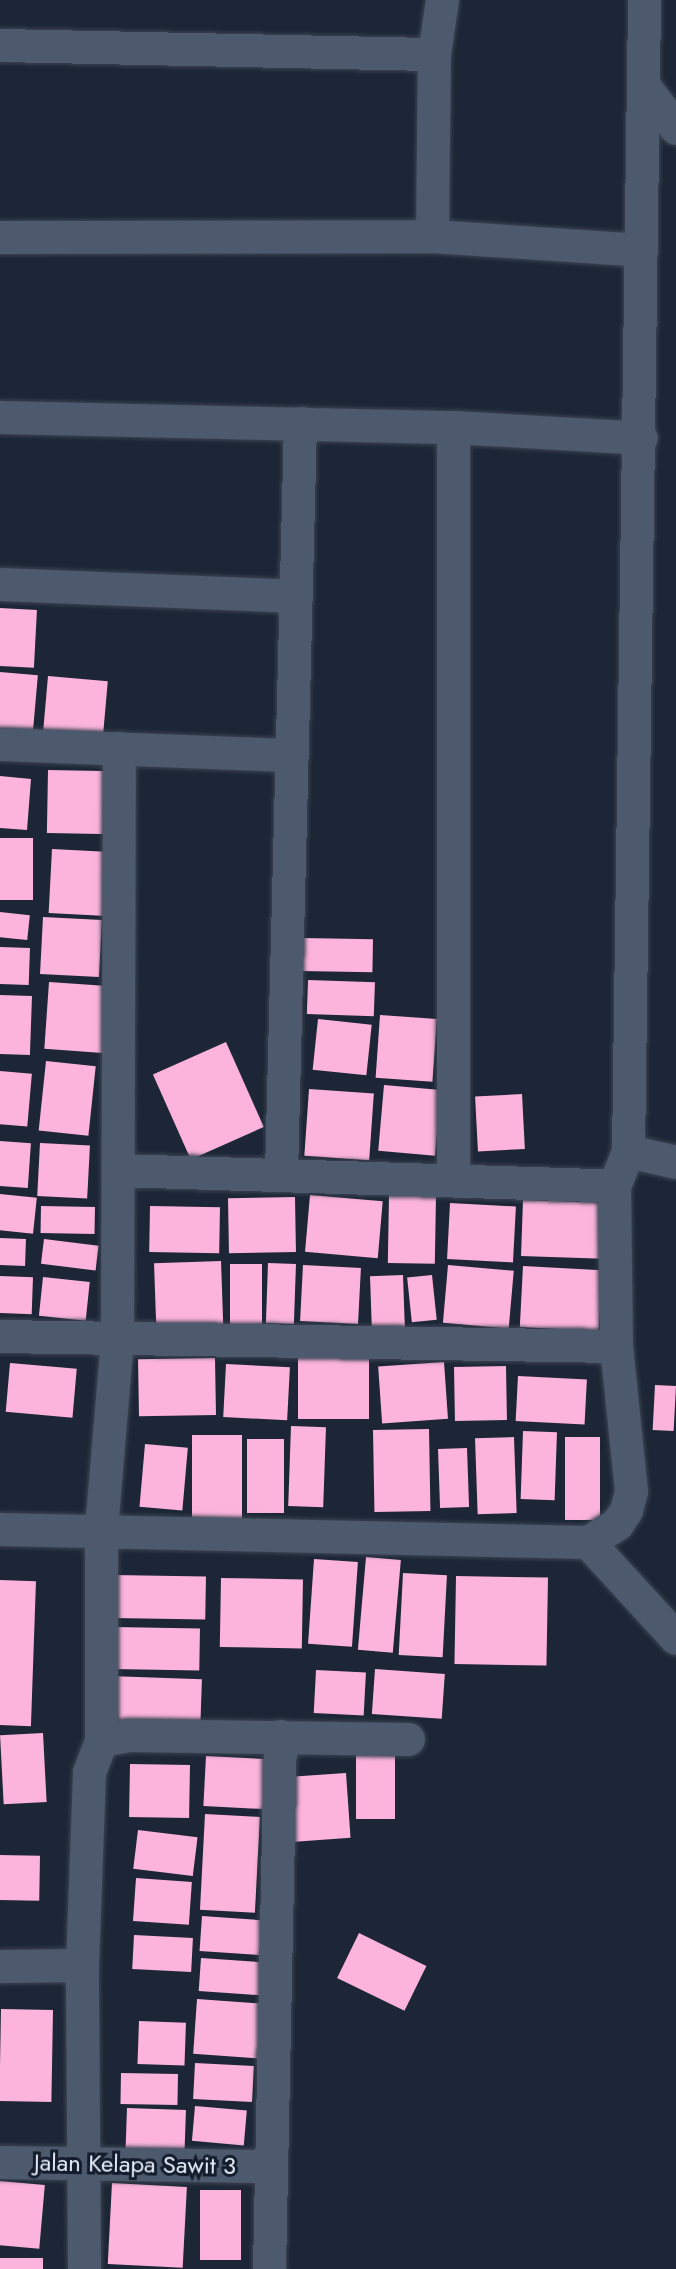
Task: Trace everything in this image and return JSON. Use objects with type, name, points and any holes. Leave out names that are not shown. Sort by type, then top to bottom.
[{"type":"street","points":[[432,236],[434,54],[442,0]]},
{"type":"street","points":[[0,1529],[101,1529],[588,1542],[617,1524],[631,1491],[616,1346],[614,1186],[628,1151],[641,438],[641,249],[646,89],[644,0]]},
{"type":"street","points":[[0,45],[434,54]]},
{"type":"street","points":[[646,89],[676,128]]},
{"type":"street","points":[[0,237],[432,236],[641,249]]},
{"type":"street","points":[[0,417],[453,427],[641,438]]},
{"type":"street","points":[[281,1174],[300,423]]},
{"type":"street","points":[[453,427],[453,1179]]},
{"type":"street","points":[[0,584],[296,596]]},
{"type":"street","points":[[0,744],[291,755]]},
{"type":"street","points":[[84,2269],[86,2164],[82,1965],[89,1772],[101,1740],[101,1529],[117,1337],[119,748]]},
{"type":"street","points":[[628,1151],[676,1162]]},
{"type":"street","points":[[118,1170],[453,1179],[614,1186]]},
{"type":"street","points":[[0,1336],[616,1346]]},
{"type":"street","points":[[588,1542],[676,1638]]},
{"type":"street","points":[[101,1740],[128,1735],[408,1739]]},
{"type":"street","points":[[269,2269],[269,2166],[281,1902],[280,1736]]},
{"type":"street","points":[[0,1966],[82,1965]]},
{"type":"street","name":"Jalan Kelapa Sawit 3","points":[[0,2162],[269,2166]]},
{"type":"building","points":[[0,608],[37,610],[34,668],[0,666]]},
{"type":"building","points":[[0,672],[38,675],[33,731],[0,728]]},
{"type":"building","points":[[48,676],[108,681],[103,735],[43,730]]},
{"type":"building","points":[[48,770],[115,771],[114,834],[47,833]]},
{"type":"building","points":[[0,776],[31,779],[27,830],[0,828]]},
{"type":"building","points":[[0,838],[33,838],[33,900],[0,900]]},
{"type":"building","points":[[52,849],[110,852],[107,916],[49,913]]},
{"type":"building","points":[[0,912],[30,915],[27,940],[0,937]]},
{"type":"building","points":[[43,917],[102,920],[99,977],[40,974]]},
{"type":"building","points":[[302,938],[373,939],[372,972],[301,971]]},
{"type":"building","points":[[0,947],[30,948],[29,985],[0,984]]},
{"type":"building","points":[[308,980],[375,982],[374,1016],[307,1014]]},
{"type":"building","points":[[49,982],[111,986],[106,1053],[44,1049]]},
{"type":"building","points":[[0,995],[32,996],[30,1055],[0,1054]]},
{"type":"building","points":[[380,1015],[437,1019],[432,1082],[376,1078]]},
{"type":"building","points":[[318,1019],[372,1025],[366,1075],[313,1070]]},
{"type":"building","points":[[226,1042],[264,1127],[191,1159],[153,1075]]},
{"type":"building","points":[[46,1061],[96,1066],[88,1136],[39,1131]]},
{"type":"building","points":[[0,1071],[32,1074],[27,1127],[0,1124]]},
{"type":"building","points":[[384,1085],[441,1090],[435,1156],[378,1151]]},
{"type":"building","points":[[309,1089],[374,1094],[369,1160],[304,1156]]},
{"type":"building","points":[[522,1094],[525,1149],[478,1151],[475,1096]]},
{"type":"building","points":[[0,1141],[31,1143],[28,1188],[0,1186]]},
{"type":"building","points":[[40,1143],[90,1146],[87,1199],[37,1196]]},
{"type":"building","points":[[0,1194],[37,1198],[33,1234],[0,1230]]},
{"type":"building","points":[[310,1195],[383,1201],[378,1258],[305,1252]]},
{"type":"building","points":[[389,1195],[436,1196],[435,1264],[388,1263]]},
{"type":"building","points":[[295,1197],[296,1252],[229,1253],[228,1198]]},
{"type":"building","points":[[523,1200],[605,1203],[603,1259],[521,1256]]},
{"type":"building","points":[[450,1203],[516,1206],[513,1262],[447,1259]]},
{"type":"building","points":[[41,1206],[95,1207],[95,1234],[41,1233]]},
{"type":"building","points":[[150,1206],[220,1207],[219,1253],[149,1252]]},
{"type":"building","points":[[0,1238],[26,1239],[25,1266],[0,1265]]},
{"type":"building","points":[[44,1239],[99,1246],[96,1271],[41,1264]]},
{"type":"building","points":[[221,1261],[223,1328],[156,1330],[154,1263]]},
{"type":"building","points":[[268,1263],[296,1264],[294,1324],[266,1323]]},
{"type":"building","points":[[230,1264],[262,1264],[262,1325],[230,1325]]},
{"type":"building","points":[[303,1265],[361,1268],[358,1324],[300,1321]]},
{"type":"building","points":[[448,1265],[514,1271],[509,1329],[443,1323]]},
{"type":"building","points":[[523,1266],[602,1270],[599,1331],[520,1327]]},
{"type":"building","points":[[403,1275],[405,1329],[372,1330],[370,1276]]},
{"type":"building","points":[[432,1275],[437,1320],[412,1322],[407,1278]]},
{"type":"building","points":[[0,1276],[33,1277],[32,1314],[0,1313]]},
{"type":"building","points":[[43,1277],[90,1282],[86,1321],[39,1316]]},
{"type":"building","points":[[215,1358],[216,1415],[139,1416],[138,1359]]},
{"type":"building","points":[[298,1358],[369,1358],[369,1419],[298,1419]]},
{"type":"building","points":[[444,1362],[448,1419],[382,1423],[378,1367]]},
{"type":"building","points":[[10,1363],[77,1369],[72,1418],[6,1412]]},
{"type":"building","points":[[226,1364],[290,1367],[287,1420],[223,1417]]},
{"type":"building","points":[[506,1366],[507,1420],[455,1421],[454,1367]]},
{"type":"building","points":[[518,1376],[587,1380],[585,1425],[516,1421]]},
{"type":"building","points":[[655,1385],[676,1386],[674,1431],[653,1430]]},
{"type":"building","points":[[291,1426],[326,1427],[323,1507],[288,1506]]},
{"type":"building","points":[[429,1429],[430,1511],[374,1512],[373,1430]]},
{"type":"building","points":[[523,1431],[557,1432],[555,1500],[521,1499]]},
{"type":"building","points":[[192,1435],[242,1435],[242,1525],[192,1525]]},
{"type":"building","points":[[514,1437],[517,1513],[478,1514],[475,1438]]},
{"type":"building","points":[[565,1437],[600,1437],[600,1520],[565,1520]]},
{"type":"building","points":[[247,1439],[284,1439],[284,1513],[247,1513]]},
{"type":"building","points":[[145,1444],[188,1448],[182,1511],[140,1507]]},
{"type":"building","points":[[467,1448],[469,1507],[440,1508],[438,1449]]},
{"type":"building","points":[[366,1557],[401,1560],[393,1653],[358,1650]]},
{"type":"building","points":[[314,1559],[358,1562],[352,1647],[308,1644]]},
{"type":"building","points":[[403,1573],[447,1575],[443,1657],[399,1655]]},
{"type":"building","points":[[113,1575],[206,1577],[205,1620],[112,1618]]},
{"type":"building","points":[[456,1576],[548,1578],[546,1666],[454,1664]]},
{"type":"building","points":[[221,1578],[303,1579],[302,1648],[220,1647]]},
{"type":"building","points":[[0,1580],[36,1581],[31,1726],[0,1725]]},
{"type":"building","points":[[113,1627],[200,1629],[199,1671],[112,1669]]},
{"type":"building","points":[[375,1669],[445,1674],[442,1719],[372,1714]]},
{"type":"building","points":[[316,1670],[366,1673],[364,1716],[314,1713]]},
{"type":"building","points":[[109,1676],[202,1679],[200,1724],[107,1721]]},
{"type":"building","points":[[43,1733],[47,1802],[4,1804],[0,1735]]},
{"type":"building","points":[[356,1751],[395,1751],[395,1819],[356,1819]]},
{"type":"building","points":[[206,1756],[270,1759],[267,1809],[203,1806]]},
{"type":"building","points":[[130,1764],[190,1765],[189,1818],[129,1817]]},
{"type":"building","points":[[346,1773],[351,1838],[292,1842],[287,1777]]},
{"type":"building","points":[[205,1814],[260,1817],[255,1913],[200,1910]]},
{"type":"building","points":[[138,1830],[198,1837],[193,1876],[133,1869]]},
{"type":"building","points":[[0,1855],[40,1856],[39,1901],[0,1900]]},
{"type":"building","points":[[136,1878],[192,1882],[189,1925],[133,1921]]},
{"type":"building","points":[[202,1916],[262,1920],[259,1955],[200,1951]]},
{"type":"building","points":[[359,1933],[426,1966],[404,2011],[337,1978]]},
{"type":"building","points":[[134,1935],[193,1938],[191,1972],[132,1969]]},
{"type":"building","points":[[201,1958],[266,1963],[264,1995],[199,1991]]},
{"type":"building","points":[[197,1999],[264,2004],[260,2059],[193,2054]]},
{"type":"building","points":[[1,2009],[53,2010],[51,2102],[0,2101]]},
{"type":"building","points":[[139,2021],[186,2023],[184,2066],[137,2064]]},
{"type":"building","points":[[195,2063],[254,2066],[252,2102],[193,2099]]},
{"type":"building","points":[[121,2073],[178,2074],[177,2105],[120,2104]]},
{"type":"building","points":[[195,2106],[247,2111],[244,2145],[192,2141]]},
{"type":"building","points":[[127,2108],[186,2110],[184,2152],[126,2150]]},
{"type":"building","points":[[0,2181],[45,2185],[39,2249],[0,2245]]},
{"type":"building","points":[[112,2183],[187,2187],[183,2268],[108,2264]]},
{"type":"building","points":[[200,2190],[241,2190],[241,2260],[200,2260]]},
{"type":"building","points":[[0,2258],[43,2258],[43,2269],[0,2269]]}]
